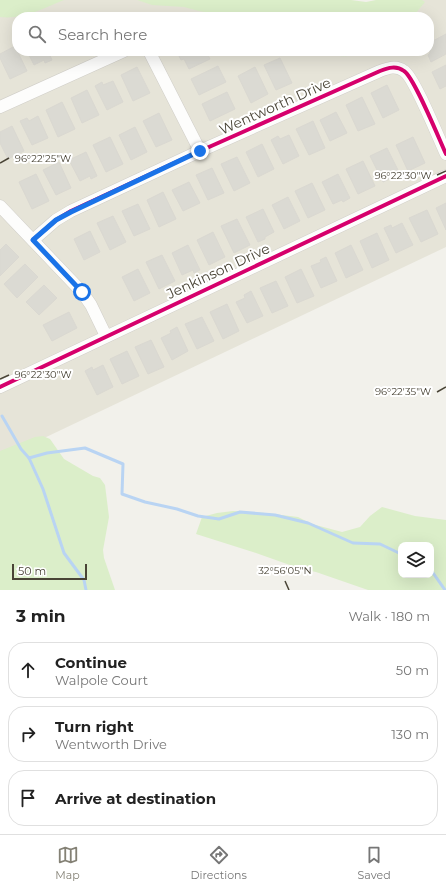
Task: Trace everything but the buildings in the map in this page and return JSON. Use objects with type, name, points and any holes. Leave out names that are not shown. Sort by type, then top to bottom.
[{"type":"street","points":[[0,107],[113,56]]},
{"type":"street","points":[[152,56],[200,151]]},
{"type":"street","name":"Wentworth Drive","points":[[33,240],[56,220],[71,212],[200,151],[380,71],[396,68],[404,70],[412,80],[446,154]]},
{"type":"street","name":"Jenkinson Drive","points":[[0,387],[446,176]]},
{"type":"street","points":[[0,206],[82,292],[91,305],[106,336]]},
{"type":"shaded area","points":[[0,0],[226,0],[304,12],[12,12],[12,56],[434,56],[434,12],[370,12],[396,0],[446,0],[446,247],[0,459]]},
{"type":"green space","points":[[0,0],[64,0],[35,12],[12,12],[12,17],[0,17]]},
{"type":"green space","points":[[137,0],[351,0],[366,2],[376,0],[422,0],[425,2],[417,12],[204,12],[184,7],[152,5]]},
{"type":"green space","points":[[43,436],[50,439],[64,459],[93,476],[100,478],[105,485],[109,517],[103,550],[104,558],[115,590],[0,590],[0,451],[35,437]]},
{"type":"green space","points":[[382,507],[415,516],[446,520],[446,590],[368,590],[196,534],[202,517],[233,511],[298,517],[312,524],[342,532],[360,527],[370,516]]},
{"type":"waterway","points":[[2,416],[21,449],[29,458],[47,453],[85,448],[123,464],[122,494],[145,502],[177,509],[198,516],[219,519],[240,512],[275,515],[308,523],[353,543],[380,544],[398,553]]},
{"type":"waterway","points":[[29,458],[43,489],[64,553],[84,580],[86,590]]},
{"type":"waterway","points":[[434,574],[445,590]]},
{"type":"cycle path","points":[[33,240],[56,220],[71,211],[200,151],[389,68],[401,69],[414,84],[446,154]]},
{"type":"cycle path","points":[[0,387],[446,176]]},
{"type":"route","points":[[82,292],[33,240],[56,220],[71,212],[200,151]]}]
